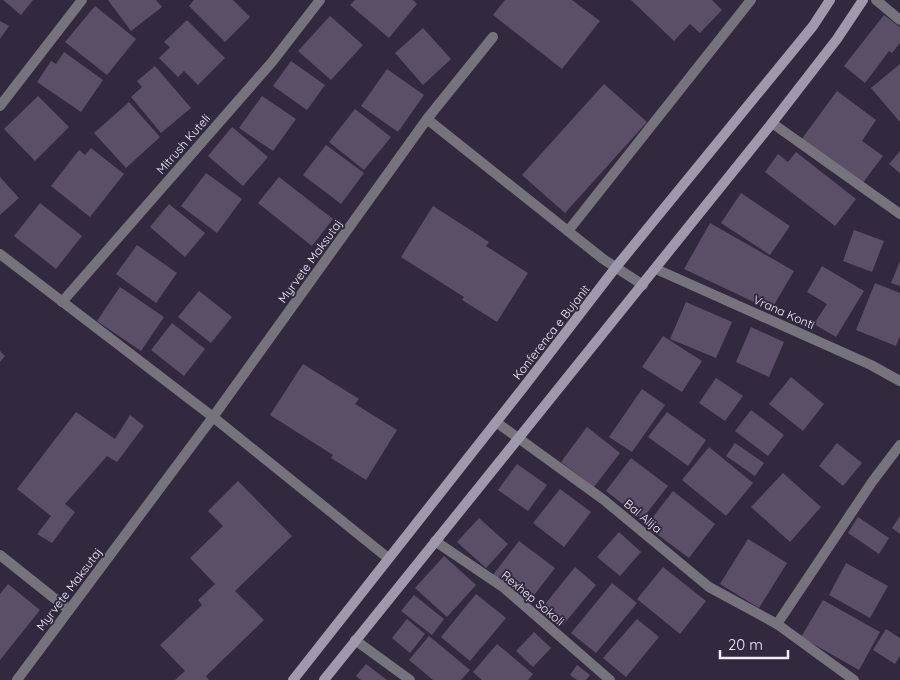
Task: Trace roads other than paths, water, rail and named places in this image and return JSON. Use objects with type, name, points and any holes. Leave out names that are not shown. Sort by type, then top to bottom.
[{"type":"main road","name":"Konferenca e Bujanit","points":[[292,680],[616,267],[813,26],[830,0]]},
{"type":"main road","points":[[324,680],[772,123],[837,39],[863,0]]},
{"type":"street","points":[[0,106],[82,0]]},
{"type":"street","name":"Mitrush Kuteli","points":[[62,302],[272,62],[320,0]]},
{"type":"street","points":[[568,231],[751,0]]},
{"type":"street","points":[[876,0],[900,20]]},
{"type":"street","name":"Myrvete Maksutaj","points":[[17,680],[213,417],[427,118],[493,38]]},
{"type":"street","points":[[427,118],[603,259],[643,285]]},
{"type":"street","points":[[772,123],[900,214]]},
{"type":"street","points":[[0,254],[213,417],[388,558]]},
{"type":"street","name":"Vrana Konti","points":[[656,269],[862,361],[900,381]]},
{"type":"street","name":"Bal Alija","points":[[496,422],[604,500],[708,587],[777,624],[854,680]]},
{"type":"street","points":[[777,624],[872,482],[900,445]]},
{"type":"street","name":"Rexhep Sokoli","points":[[435,541],[503,587],[610,680]]},
{"type":"street","points":[[0,555],[69,610]]},
{"type":"street","points":[[355,640],[410,680]]}]
